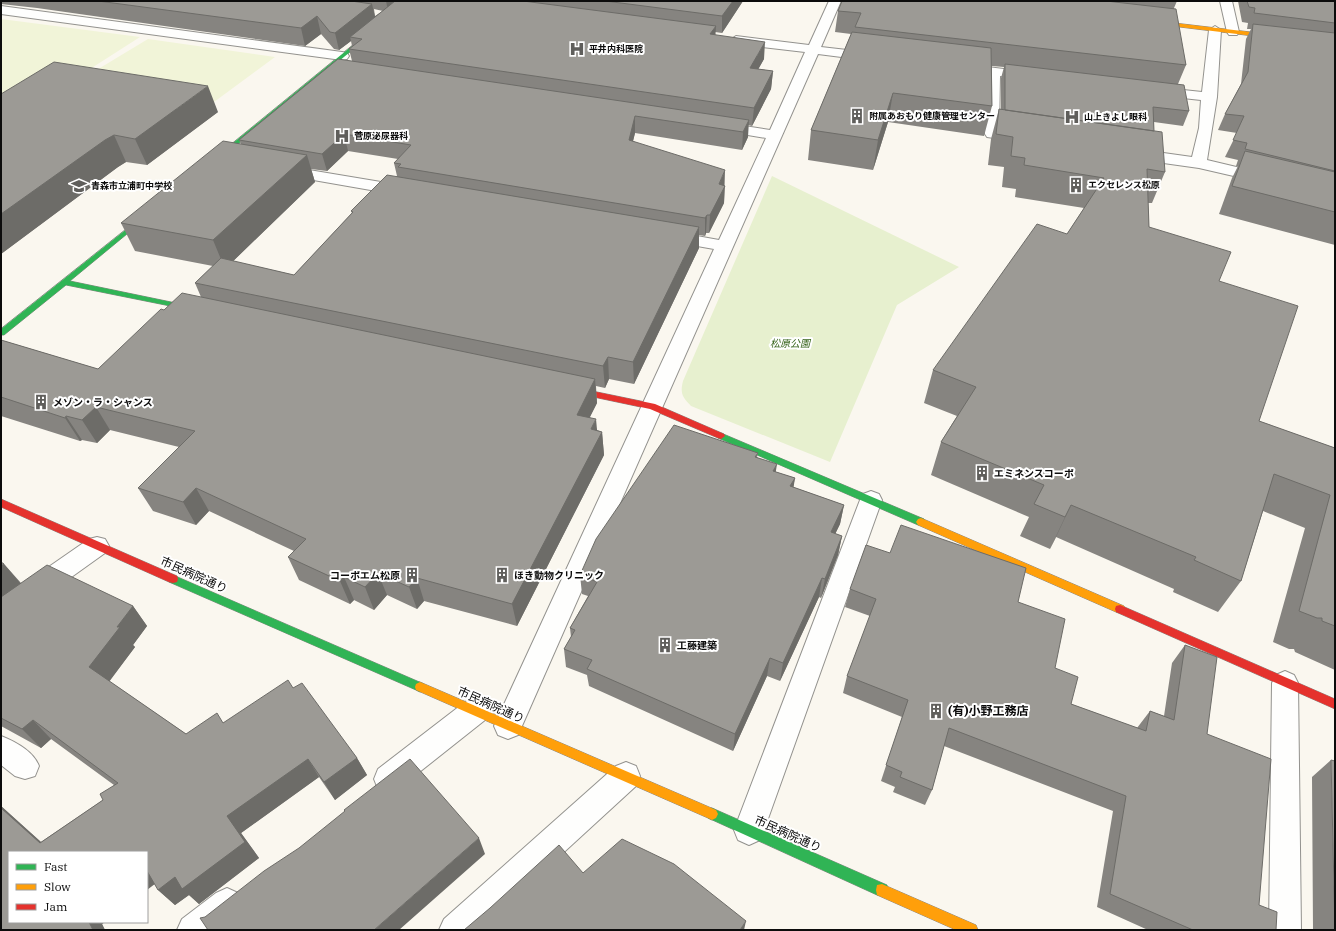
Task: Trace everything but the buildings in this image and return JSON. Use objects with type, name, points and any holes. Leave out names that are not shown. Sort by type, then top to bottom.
[{"type":"street","points":[[210,164],[410,1]]},
{"type":"street","points":[[508,726],[835,1]]},
{"type":"street","points":[[1226,1],[1233,32]]},
{"type":"street","points":[[1,10],[342,56]]},
{"type":"street","points":[[376,15],[390,17]]},
{"type":"street","points":[[1138,21],[1335,44]]},
{"type":"street","points":[[1199,163],[1210,97],[1215,30]]},
{"type":"street","points":[[720,38],[883,58]]},
{"type":"street","points":[[954,67],[1047,78]]},
{"type":"street","points":[[327,68],[343,71]]},
{"type":"street","points":[[993,72],[992,134],[1038,140]]},
{"type":"street","points":[[1140,89],[1210,97]]},
{"type":"street","points":[[704,124],[774,135]]},
{"type":"street","points":[[1122,152],[1199,163],[1276,181]]},
{"type":"street","points":[[210,164],[239,163]]},
{"type":"street","points":[[268,168],[417,193]]},
{"type":"street","points":[[1,333],[156,208]]},
{"type":"street","points":[[651,233],[724,246]]},
{"type":"street","points":[[64,282],[208,312]]},
{"type":"street","points":[[559,387],[652,406],[871,500],[1335,704]]},
{"type":"street","points":[[749,830],[871,500]]},
{"type":"street","name":"市民病院通り","points":[[1,503],[508,726],[749,830],[971,930]]},
{"type":"street","points":[[1,614],[97,546]]},
{"type":"street","points":[[1285,683],[1285,930]]},
{"type":"street","points":[[369,793],[475,711]]},
{"type":"street","points":[[1,749],[25,766]]},
{"type":"street","points":[[455,930],[626,776]]},
{"type":"street","points":[[193,930],[249,886]]},
{"type":"green space","points":[[1,19],[140,37],[1,126]]},
{"type":"green space","points":[[148,39],[275,57],[214,102],[80,80]]},
{"type":"green space","name":"松原公園","points":[[772,176],[959,267],[897,305],[830,462],[691,406],[682,392],[683,381]]},
{"type":"traffic: fast","points":[[213,162],[410,1]]},
{"type":"traffic: fast","points":[[1,333],[148,214]]},
{"type":"traffic: fast","points":[[64,282],[200,310]]},
{"type":"traffic: fast","points":[[721,436],[921,522]]},
{"type":"traffic: fast","points":[[173,579],[420,687]]},
{"type":"traffic: fast","points":[[712,814],[882,890]]},
{"type":"traffic: slow","points":[[1149,22],[1335,44]]},
{"type":"traffic: slow","points":[[921,522],[1120,609]]},
{"type":"traffic: slow","points":[[420,687],[712,814]]},
{"type":"traffic: slow","points":[[882,890],[971,930]]},
{"type":"traffic: jam","points":[[568,389],[652,406],[721,436]]},
{"type":"traffic: jam","points":[[1,503],[173,579]]},
{"type":"traffic: jam","points":[[1120,609],[1335,704]]},
{"type":"place","name":"平井内科医院","points":[[577,49]]},
{"type":"place","name":"附属あおもり健康管理センター","points":[[857,116]]},
{"type":"place","name":"山上きよし眼科","points":[[1072,117]]},
{"type":"place","name":"菅原泌尿器科","points":[[342,136]]},
{"type":"place","name":"エクセレンス松原","points":[[1076,185]]},
{"type":"place","name":"青森市立浦町中学校","points":[[79,186]]},
{"type":"place","name":"メゾン・ラ・シャンス","points":[[41,402]]},
{"type":"place","name":"エミネンスコーポ","points":[[982,473]]},
{"type":"place","name":"コーポエム松原","points":[[412,575]]},
{"type":"place","name":"ほき動物クリニック","points":[[502,575]]},
{"type":"place","name":"工藤建築","points":[[665,645]]},
{"type":"place","name":"(有)小野工務店","points":[[936,711]]}]
